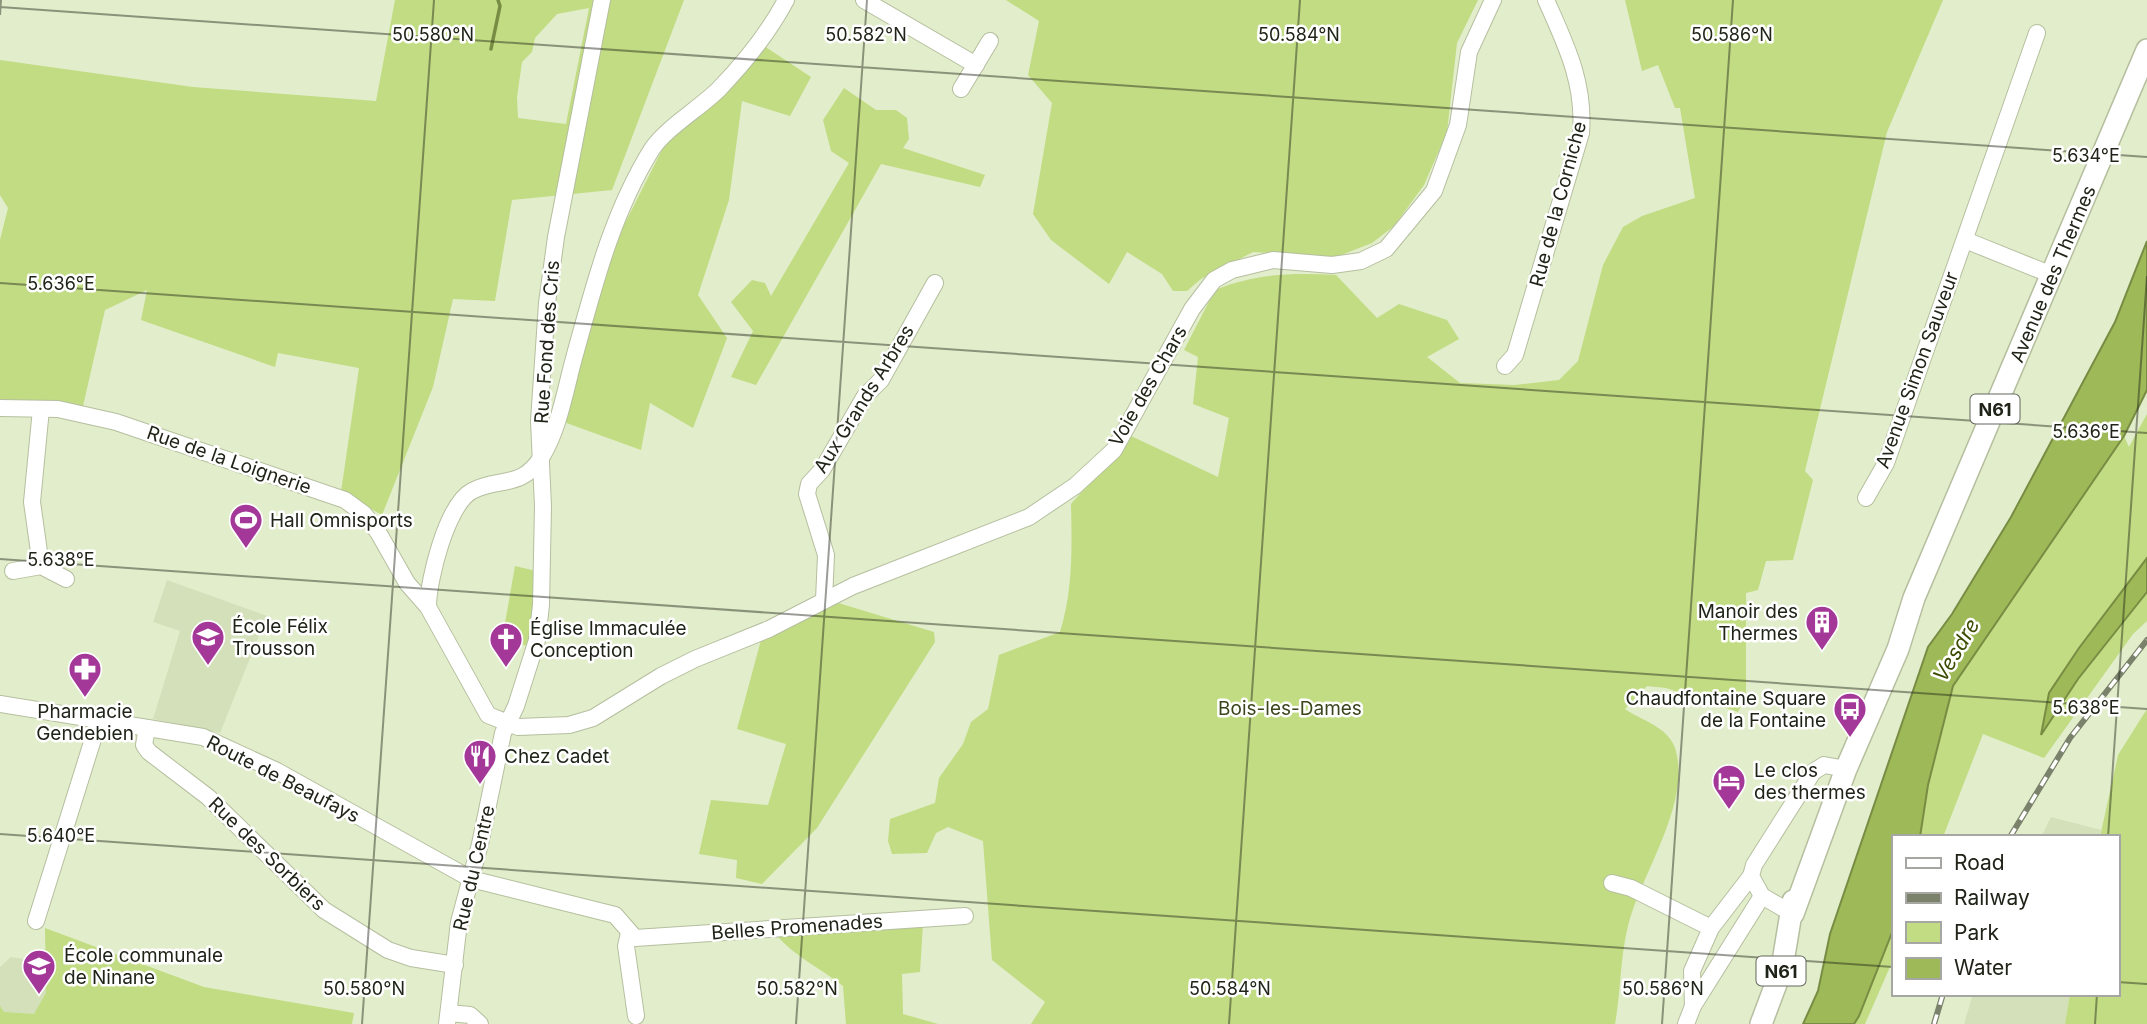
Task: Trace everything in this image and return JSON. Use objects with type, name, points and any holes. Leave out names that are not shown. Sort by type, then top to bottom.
[{"type":"main road","name":"Avenue des Thermes","points":[[1760,1024],[1782,968],[1793,914],[1793,886],[1815,812],[1846,769],[2147,50]]},
{"type":"street","name":"Rue Fond des Cris","points":[[506,724],[516,706],[537,640],[541,605],[543,506],[539,421],[547,303],[556,237],[602,0]]},
{"type":"street","points":[[428,607],[433,572],[455,507],[473,490],[513,482],[528,474],[542,456],[556,426],[606,244],[653,147],[719,89],[773,24],[786,0]]},
{"type":"street","points":[[864,0],[976,65]]},
{"type":"street","name":"Voie des Chars","points":[[506,724],[518,727],[569,725],[593,718],[660,676],[769,629],[824,600],[1029,517],[1075,486],[1114,450],[1192,309],[1214,281],[1232,270],[1273,260],[1332,265],[1361,261],[1386,249],[1434,191],[1458,125],[1469,52],[1493,0]]},
{"type":"street","name":"Rue de la Corniche","points":[[1505,366],[1515,355],[1581,133],[1583,97],[1574,61],[1546,0]]},
{"type":"street","name":"Avenue Simon Sauveur","points":[[1866,498],[1886,463],[2037,33]]},
{"type":"street","points":[[961,89],[990,40]]},
{"type":"street","points":[[1965,240],[2052,275]]},
{"type":"street","name":"Aux Grands Arbres","points":[[824,600],[826,555],[807,494],[810,484],[822,470],[865,396],[881,380],[935,283]]},
{"type":"street","name":"Rue de la Loignerie","points":[[0,408],[83,414],[116,422],[345,500],[364,514],[378,532],[407,583],[428,607],[488,715],[506,724]]},
{"type":"street","points":[[41,410],[32,502],[41,566]]},
{"type":"street","points":[[513,482],[536,495],[543,506]]},
{"type":"street","points":[[13,571],[41,566],[66,579]]},
{"type":"street","points":[[407,583],[425,582],[433,572]]},
{"type":"street","name":"Route de Beaufays","points":[[0,704],[203,737],[265,765],[471,879]]},
{"type":"street","points":[[36,921],[99,720]]},
{"type":"street","name":"Rue du Centre","points":[[480,1024],[470,1015],[448,1019],[459,922],[506,724]]},
{"type":"street","name":"Rue des Sorbiers","points":[[147,727],[145,745],[149,752],[208,797],[324,910],[388,950],[411,958],[455,965]]},
{"type":"street","points":[[1693,1006],[1692,971],[1712,928],[1751,876],[1754,865],[1813,772],[1824,765],[1846,769]]},
{"type":"street","points":[[1751,876],[1762,897],[1793,914]]},
{"type":"street","points":[[471,879],[615,915],[629,933],[626,946],[636,1016]]},
{"type":"street","points":[[1612,883],[1631,888],[1712,928]]},
{"type":"street","points":[[1686,1024],[1693,1006],[1762,897]]},
{"type":"street","name":"Belles Promenades","points":[[629,933],[635,938],[965,916]]},
{"type":"shaded area","name":"École Félix Trousson","points":[[167,580],[267,616],[220,733],[153,719],[180,631],[153,622]]},
{"type":"shaded area","points":[[2051,817],[2101,830],[2100,835],[2042,835]]},
{"type":"shaded area","name":"École communale de Ninane","points":[[11,957],[67,966],[90,1024],[0,1024],[0,967]]},
{"type":"shaded area","points":[[1972,996],[2070,996],[2065,1024],[1964,1024]]},
{"type":"green space","points":[[395,0],[684,0],[612,190],[512,200],[495,301],[453,299],[433,387],[382,515],[341,492],[359,368],[278,353],[275,367],[141,320],[147,290],[105,310],[83,406],[0,400],[0,240],[8,208],[0,195],[0,60],[193,87],[376,101]],"holes":[[[589,8],[566,124],[518,118],[517,97],[522,62],[532,52],[535,38],[557,14]]]},
{"type":"green space","points":[[1006,0],[1478,0],[1457,43],[1447,132],[1424,185],[1394,226],[1372,243],[1336,257],[1253,252],[1201,279],[1187,291],[1173,291],[1162,274],[1127,252],[1109,284],[1051,240],[1033,214],[1052,103],[1028,75],[1039,21]]},
{"type":"green space","name":"Bois-les-Dames","points":[[1625,0],[1943,0],[1887,132],[1805,471],[1813,480],[1793,560],[1766,561],[1758,590],[1746,593],[1746,697],[1738,712],[1666,688],[1647,686],[1625,709],[1666,734],[1675,748],[1678,769],[1672,813],[1629,922],[1615,1024],[1031,1024],[1045,1002],[992,960],[983,841],[948,827],[936,833],[927,853],[892,854],[888,841],[890,819],[935,803],[939,778],[963,744],[971,722],[988,709],[999,655],[1060,632],[1069,585],[1071,504],[1131,436],[1218,477],[1229,418],[1193,404],[1198,357],[1184,350],[1215,290],[1245,280],[1290,274],[1336,275],[1377,318],[1399,304],[1447,320],[1459,339],[1427,357],[1460,383],[1514,385],[1559,380],[1578,361],[1603,265],[1623,227],[1642,216],[1695,198],[1680,108],[1675,108],[1658,65],[1642,71]]},
{"type":"green space","points":[[764,46],[811,77],[790,116],[742,101],[729,200],[698,295],[727,338],[693,428],[650,403],[641,450],[561,421],[618,237],[664,146]]},
{"type":"green space","points":[[844,88],[876,110],[896,110],[907,118],[909,139],[903,148],[985,175],[980,187],[881,164],[756,385],[731,377],[753,331],[731,302],[752,280],[765,283],[771,296],[849,163],[831,151],[823,120]]},
{"type":"green space","points":[[2147,414],[2147,558],[2079,648],[2049,693],[2042,733],[2078,679],[2147,592],[2147,621],[2133,634],[2044,758],[1983,734],[1944,835],[1920,835],[1928,785],[1953,686],[2124,436],[2129,447]]},
{"type":"green space","points":[[515,566],[536,571],[535,609],[528,646],[502,640]]},
{"type":"green space","points":[[835,602],[934,632],[935,642],[817,828],[762,884],[736,878],[737,860],[699,854],[711,800],[768,805],[786,744],[737,729],[761,640]]},
{"type":"green space","points":[[2147,709],[2147,1024],[2065,1024],[2070,996],[2119,996],[2119,835],[2100,835],[2118,755]]},
{"type":"green space","points":[[923,923],[920,972],[902,974],[903,1014],[938,1024],[846,1024],[843,986],[777,936]]},
{"type":"green space","points":[[45,928],[204,987],[354,1013],[352,1024],[0,1024],[0,1006],[4,1012],[34,1014],[46,993]]},
{"type":"green space","points":[[1892,932],[1892,962],[1865,1024],[1854,1024]]},
{"type":"water","name":"Vesdre","points":[[2147,241],[2147,390],[2124,436],[1953,686],[1928,785],[1920,835],[1892,835],[1892,933],[1859,1016],[1854,1024],[1803,1024],[1818,991],[1830,934],[1928,647],[1952,614],[2011,517],[2115,322]]},
{"type":"water","points":[[2147,558],[2147,592],[2078,679],[2041,735],[2049,693],[2079,648]]},
{"type":"waterway","points":[[491,49],[500,6],[498,0]]},
{"type":"railway","points":[[2011,835],[2070,738],[2147,640]]},
{"type":"railway","points":[[1934,1024],[1942,996]]},
{"type":"place","name":"Hall Omnisports","points":[[246,550]]},
{"type":"place","name":"Manoir des Thermes","points":[[1822,652]]},
{"type":"place","name":"École Félix Trousson","points":[[208,667]]},
{"type":"place","name":"Église Immaculée Conception","points":[[506,669]]},
{"type":"place","name":"Pharmacie Gendebien","points":[[85,699]]},
{"type":"place","name":"Chaudfontaine Square de la Fontaine","points":[[1850,739]]},
{"type":"place","name":"Chez Cadet","points":[[480,786]]},
{"type":"place","name":"Le clos des thermes","points":[[1729,811]]},
{"type":"place","name":"École communale de Ninane","points":[[39,996]]}]
